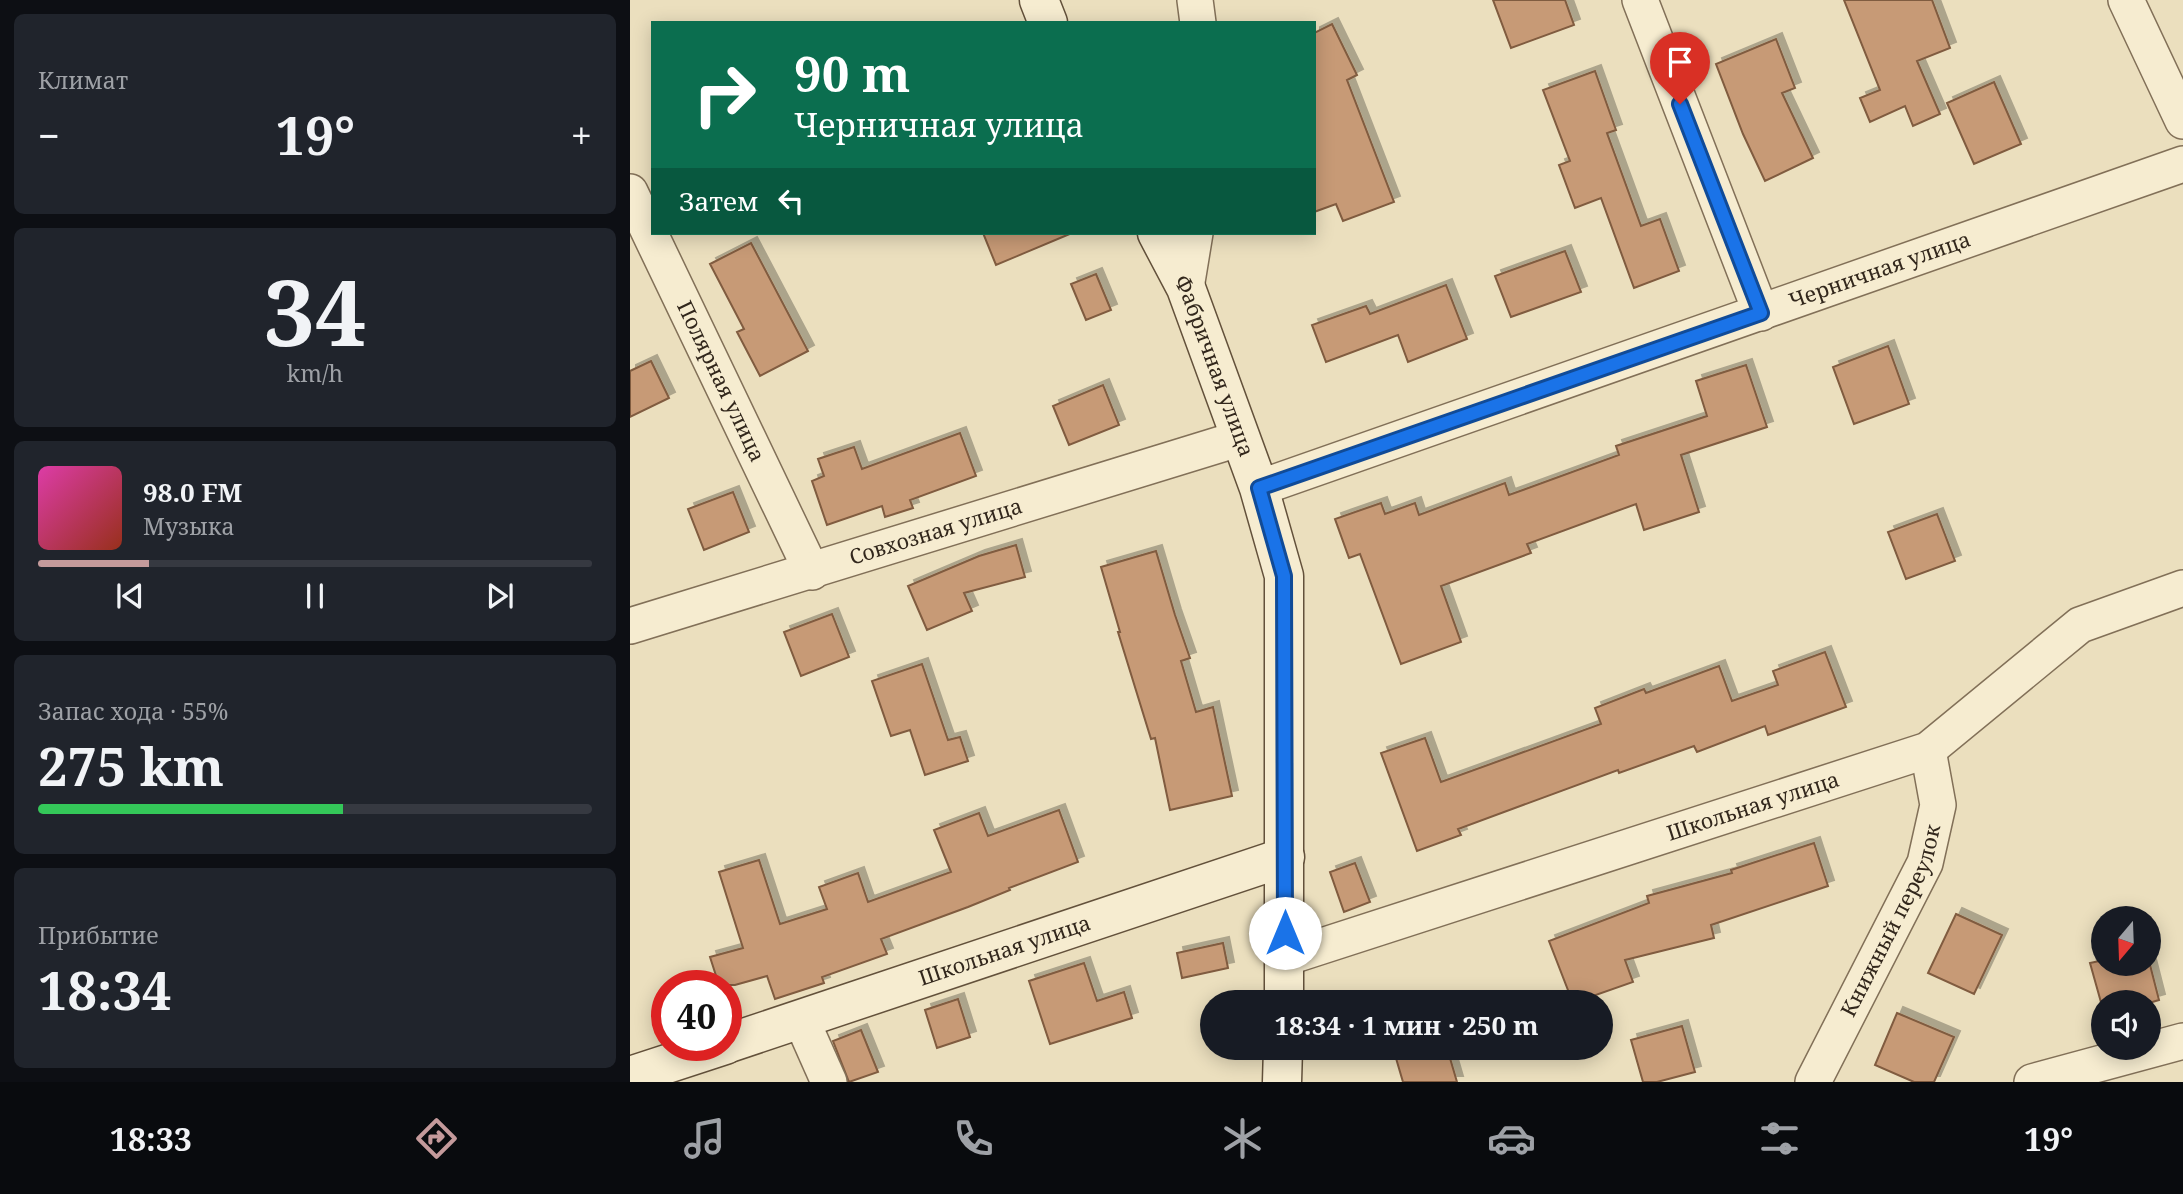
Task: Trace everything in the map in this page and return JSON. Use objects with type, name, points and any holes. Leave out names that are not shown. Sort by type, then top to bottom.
[{"type":"street","points":[[1039,0],[1047,21]]},
{"type":"street","points":[[1195,0],[1198,21]]},
{"type":"street","points":[[1640,0],[1761,313]]},
{"type":"street","points":[[2126,0],[2183,121]]},
{"type":"street","name":"Черничная улица","points":[[1259,488],[2183,164]]},
{"type":"street","name":"Полярная улица","points":[[630,192],[812,572]]},
{"type":"street","name":"Фабричная улица","points":[[1182,235],[1186,288],[1259,488],[1284,576],[1284,990]]},
{"type":"street","name":"Совхозная улица","points":[[630,626],[1241,438]]},
{"type":"street","name":"Школьная улица","points":[[1285,958],[1928,750],[2080,625],[2183,588]]},
{"type":"street","name":"Книжный переулок","points":[[1812,1082],[1925,863],[1938,805],[1928,750]]},
{"type":"street","name":"Школьная улица","points":[[742,1038],[1284,857]]},
{"type":"street","points":[[801,1019],[829,1082]]},
{"type":"street","points":[[2032,1082],[2183,1041]]},
{"type":"street","points":[[1282,1082],[1283,1060]]},
{"type":"street","name":"Школьная улица","points":[[630,1076],[675,1061]]},
{"type":"building","points":[[1493,0],[1565,0],[1574,25],[1511,48]]},
{"type":"building","points":[[1844,0],[1932,0],[1950,48],[1917,61],[1940,114],[1913,126],[1905,106],[1870,122],[1860,98],[1880,90]]},
{"type":"building","points":[[1332,24],[1357,75],[1347,80],[1394,202],[1343,221],[1336,204],[1316,211],[1316,32]]},
{"type":"building","points":[[1776,39],[1795,88],[1782,93],[1813,158],[1765,181],[1743,134],[1716,64]]},
{"type":"building","points":[[1595,71],[1616,130],[1607,133],[1641,226],[1660,219],[1679,271],[1634,288],[1601,198],[1575,208],[1559,165],[1570,161],[1543,90]]},
{"type":"building","points":[[1994,82],[2021,144],[1974,164],[1947,103]]},
{"type":"building","points":[[984,235],[1067,235],[996,265]]},
{"type":"building","points":[[751,243],[808,351],[760,376],[737,332],[744,329],[710,264]]},
{"type":"building","points":[[1565,251],[1581,292],[1511,317],[1495,276]]},
{"type":"building","points":[[1096,274],[1111,310],[1086,320],[1071,284]]},
{"type":"building","points":[[1446,285],[1467,339],[1408,362],[1398,335],[1326,362],[1312,325],[1366,306],[1370,314]]},
{"type":"building","points":[[1888,346],[1909,404],[1854,424],[1833,367]]},
{"type":"building","points":[[651,361],[669,398],[630,417],[630,371]]},
{"type":"building","points":[[1746,365],[1767,427],[1681,455],[1699,512],[1644,530],[1636,504],[1527,544],[1531,553],[1441,586],[1461,642],[1401,664],[1360,554],[1349,558],[1335,519],[1381,503],[1385,514],[1415,503],[1419,515],[1505,483],[1509,495],[1619,455],[1616,446],[1707,416],[1696,381]]},
{"type":"building","points":[[1103,385],[1119,425],[1069,445],[1053,406]]},
{"type":"building","points":[[960,433],[976,476],[910,500],[913,508],[885,517],[882,506],[827,525],[812,481],[824,476],[818,459],[854,447],[862,469]]},
{"type":"building","points":[[733,492],[749,532],[704,550],[688,509]]},
{"type":"building","points":[[1937,514],[1955,561],[1906,579],[1888,532]]},
{"type":"building","points":[[1016,545],[1025,577],[964,593],[972,611],[927,630],[908,586],[979,556]]},
{"type":"building","points":[[1156,551],[1190,658],[1181,661],[1196,712],[1213,707],[1232,796],[1170,810],[1155,738],[1151,739],[1101,567]]},
{"type":"building","points":[[832,614],[849,657],[801,676],[784,632]]},
{"type":"building","points":[[1825,652],[1846,707],[1768,735],[1765,726],[1697,752],[1694,746],[1619,773],[1618,770],[1458,829],[1461,835],[1417,851],[1381,753],[1425,738],[1441,782],[1601,724],[1595,708],[1644,689],[1646,693],[1719,666],[1732,701],[1778,685],[1773,671]]},
{"type":"building","points":[[922,664],[948,740],[960,737],[968,761],[925,775],[910,730],[891,736],[872,681]]},
{"type":"building","points":[[1059,810],[1078,862],[881,939],[887,954],[822,977],[824,983],[775,999],[767,976],[742,983],[742,970],[714,970],[710,957],[743,948],[719,872],[759,860],[780,924],[827,909],[819,887],[858,873],[868,902],[951,872],[934,830],[979,813],[988,836]]},
{"type":"building","points":[[1814,843],[1828,886],[1711,925],[1714,938],[1625,960],[1633,982],[1610,990],[1568,990],[1549,941],[1649,903],[1647,896],[1732,873],[1731,870]]},
{"type":"building","points":[[1355,863],[1370,902],[1344,912],[1330,872]]},
{"type":"building","points":[[1956,914],[2002,935],[1974,994],[1928,973]]},
{"type":"building","points":[[1223,943],[1228,968],[1182,978],[1177,953]]},
{"type":"building","points":[[1084,963],[1097,1001],[1124,992],[1132,1018],[1050,1044],[1029,981]]},
{"type":"building","points":[[2094,976],[2153,976],[2156,990],[2098,990]]},
{"type":"building","points":[[958,999],[970,1037],[937,1048],[925,1010]]},
{"type":"building","points":[[1897,1013],[1954,1037],[1934,1082],[1914,1082],[1875,1065]]},
{"type":"building","points":[[1682,1026],[1695,1072],[1657,1082],[1643,1082],[1631,1040]]},
{"type":"building","points":[[861,1030],[878,1072],[849,1082],[833,1041]]},
{"type":"building","points":[[1397,1060],[1451,1060],[1457,1082],[1403,1082]]},
{"type":"route","points":[[1285,933],[1284,576],[1259,488],[1761,313],[1680,104]]}]
